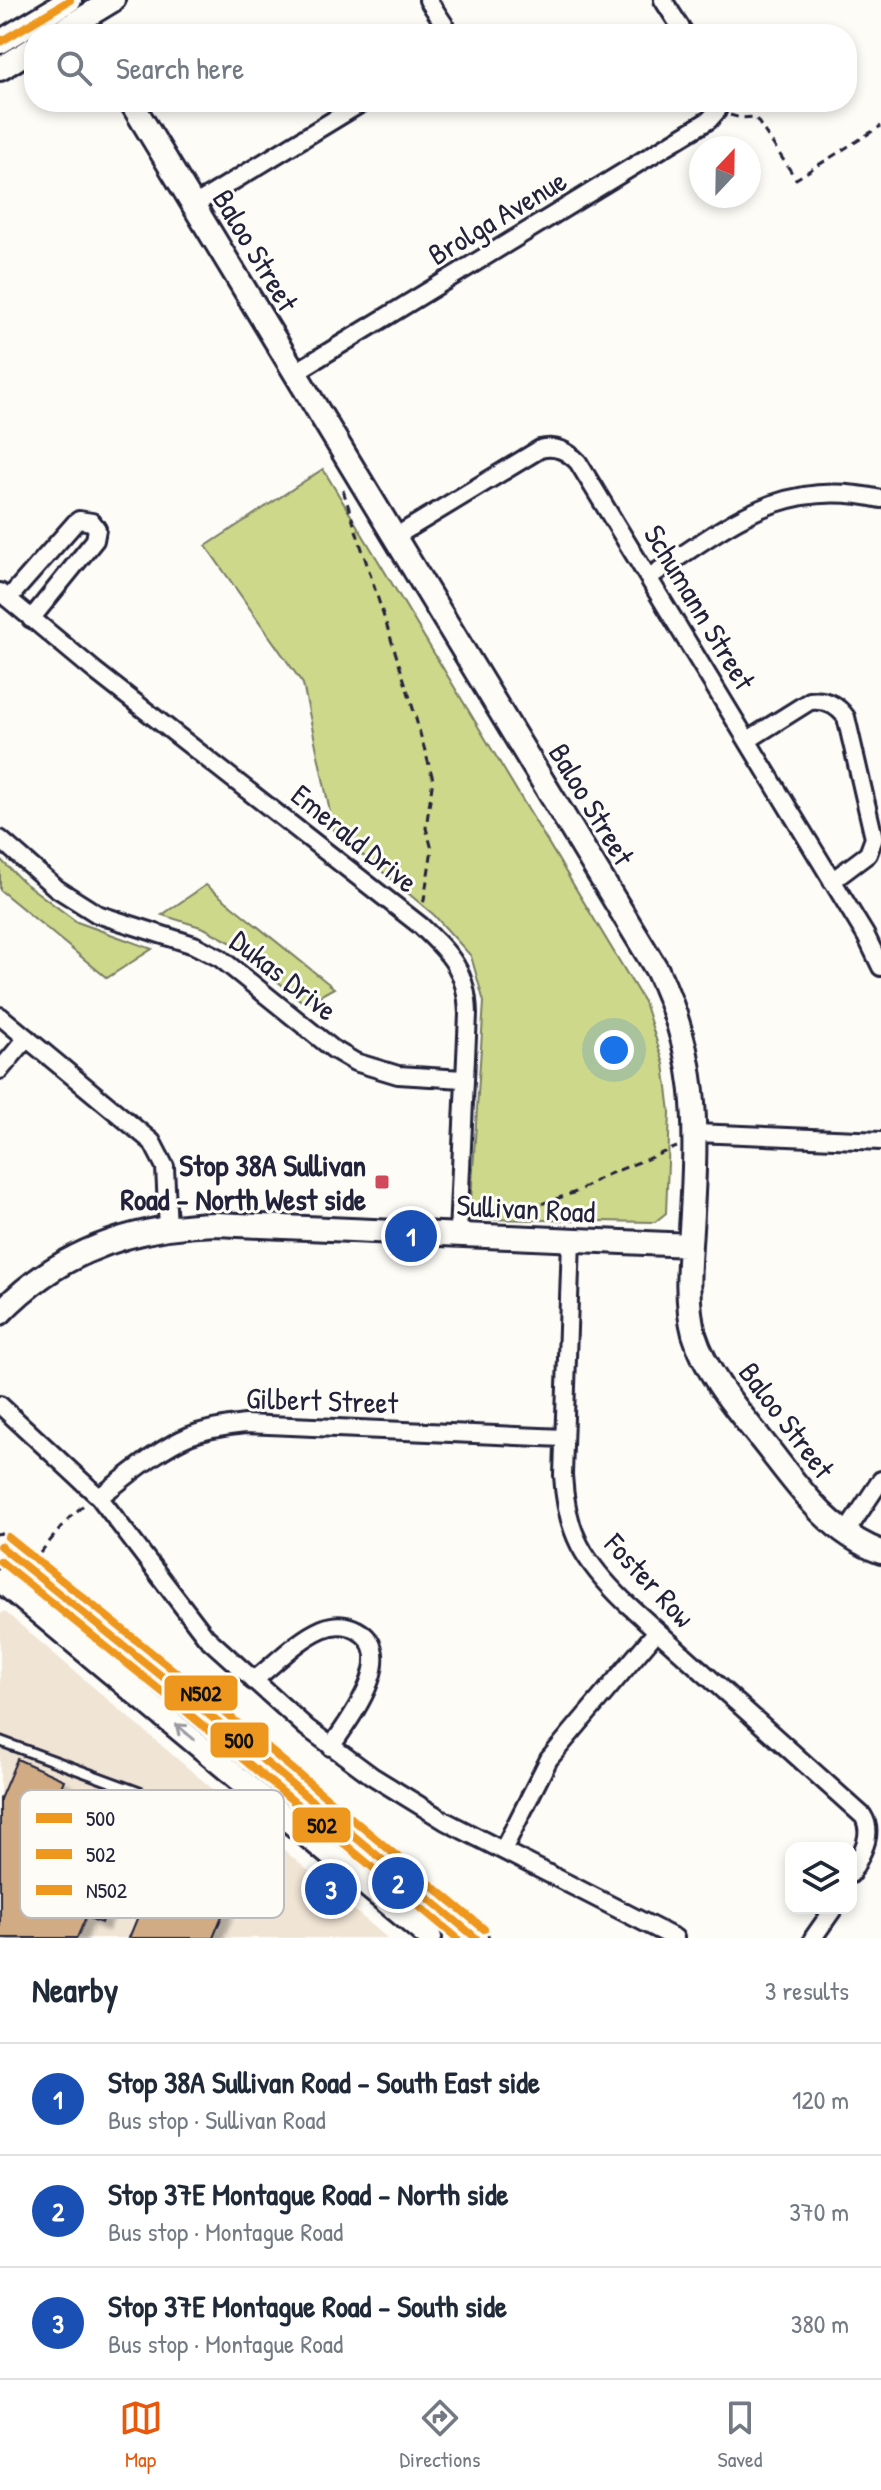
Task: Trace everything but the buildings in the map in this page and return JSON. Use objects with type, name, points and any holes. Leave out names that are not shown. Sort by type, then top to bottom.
[{"type":"street","points":[[48,24],[113,0]]},
{"type":"street","points":[[428,0],[444,24]]},
{"type":"street","points":[[663,0],[679,24]]},
{"type":"street","points":[[0,42],[24,33]]},
{"type":"street","points":[[0,69],[24,54]]},
{"type":"street","name":"Baloo Street","points":[[137,112],[657,970],[675,1010],[692,1082],[696,1139],[689,1292],[692,1324],[699,1347],[710,1368],[794,1482],[824,1516],[845,1534],[881,1552]]},
{"type":"street","points":[[194,205],[347,112]]},
{"type":"street","name":"Brolga Avenue","points":[[294,373],[709,120],[716,112]]},
{"type":"street","name":"Schumann Street","points":[[393,538],[540,449],[556,448],[572,455],[748,740],[881,967]]},
{"type":"street","points":[[649,577],[742,517],[773,502],[841,493],[881,499]]},
{"type":"street","points":[[4,596],[75,523],[83,520],[92,522],[97,529],[95,540],[31,619]]},
{"type":"street","name":"Emerald Drive","points":[[4,596],[421,926],[452,957],[465,988],[468,1014],[458,1234]]},
{"type":"street","points":[[748,740],[810,701],[834,705],[846,717],[874,838],[868,854],[832,881]]},
{"type":"street","name":"Dukas Drive","points":[[0,839],[56,888],[97,914],[194,945],[220,958],[333,1049],[355,1062],[398,1075],[463,1079]]},
{"type":"street","points":[[0,1016],[155,1146],[166,1175],[168,1228]]},
{"type":"street","points":[[0,1070],[27,1038]]},
{"type":"street","points":[[696,1139],[881,1141]]},
{"type":"street","name":"Sullivan Road","points":[[0,1313],[32,1282],[68,1259],[112,1240],[168,1228],[216,1224],[690,1245]]},
{"type":"street","name":"Foster Row","points":[[571,1240],[564,1498],[574,1536],[601,1579],[863,1816],[867,1838],[857,1860]]},
{"type":"street","points":[[0,1405],[94,1499],[189,1618],[220,1651],[331,1747],[414,1804],[675,1938]]},
{"type":"street","name":"Gilbert Street","points":[[94,1499],[170,1446],[187,1437],[222,1427],[271,1425],[564,1438]]},
{"type":"street","points":[[845,1534],[881,1480]]},
{"type":"street","points":[[252,1790],[0,1580],[17,1555],[476,1938]]},
{"type":"street","points":[[253,1681],[323,1629],[344,1625],[363,1634],[375,1652],[374,1670],[331,1747]]},
{"type":"street","points":[[503,1850],[549,1759],[657,1631]]},
{"type":"street","points":[[284,1816],[430,1938]]},
{"type":"street","points":[[813,1938],[830,1914]]},
{"type":"lane","points":[[0,1741],[133,1790]]},
{"type":"path","points":[[728,112],[733,116],[755,117],[796,179],[881,126]]},
{"type":"path","points":[[342,486],[433,779],[426,828],[432,849],[421,926]]},
{"type":"path","points":[[458,1234],[476,1215],[486,1211],[541,1204],[576,1192],[604,1176],[696,1139]]},
{"type":"path","points":[[17,1555],[94,1499]]},
{"type":"shaded area","points":[[4,1611],[214,1790],[20,1790],[20,1918],[284,1918],[284,1850],[387,1938],[0,1938],[0,1615]]},
{"type":"green space","points":[[323,469],[644,1002],[664,1064],[670,1112],[666,1213],[655,1222],[483,1219],[471,1200],[484,1002],[471,956],[434,915],[334,831],[303,684],[206,546]]},
{"type":"green space","points":[[0,859],[22,881],[77,922],[152,949],[107,978],[0,890]]},
{"type":"green space","points":[[206,885],[334,988],[305,1004],[230,942],[204,928],[162,915]]},
{"type":"transit line","name":"500","points":[[30,24],[70,0]]},
{"type":"transit line","name":"500","points":[[0,42],[24,28]]},
{"type":"transit line","name":"N502","points":[[8,1537],[192,1685],[484,1929]]},
{"type":"transit line","name":"500","points":[[0,1546],[184,1694],[476,1938]]},
{"type":"transit line","name":"502","points":[[0,1561],[280,1790]]},
{"type":"transit line","name":"502","points":[[284,1793],[457,1938]]},
{"type":"place","name":"Stop 38A Sullivan Road - North West side","points":[[382,1182]]},
{"type":"place","name":"Stop 38A Sullivan Road - South East side","points":[[411,1236]]},
{"type":"place","name":"Stop 37E Montague Road - North side","points":[[398,1883]]},
{"type":"place","name":"Stop 37E Montague Road - South side","points":[[331,1889]]}]
